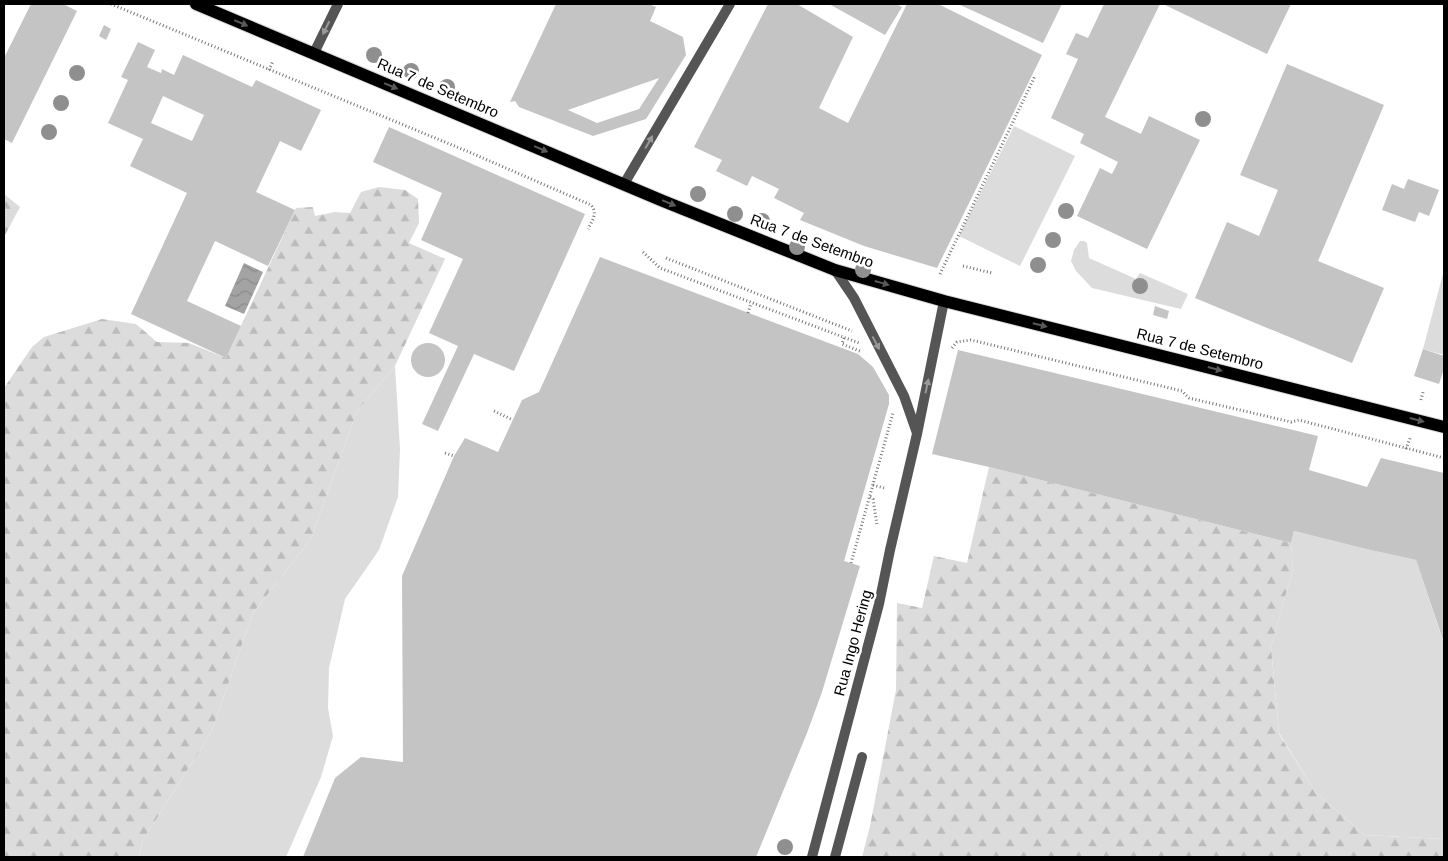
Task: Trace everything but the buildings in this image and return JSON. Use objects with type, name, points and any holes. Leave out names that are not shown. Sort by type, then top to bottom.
[{"type":"main road","name":"Rua 7 de Setembro","points":[[196,4],[747,236],[835,270],[944,301],[1444,427]]},
{"type":"street","points":[[314,53],[338,4]]},
{"type":"street","points":[[624,184],[730,4]]},
{"type":"street","points":[[835,270],[854,298],[904,396],[917,434]]},
{"type":"street","name":"Rua Ingo Hering","points":[[812,857],[879,604],[944,301]]},
{"type":"street","points":[[835,857],[862,757]]},
{"type":"path","points":[[111,4],[591,205],[595,213],[588,230]]},
{"type":"path","points":[[269,70],[273,61]]},
{"type":"path","points":[[940,274],[1035,76]]},
{"type":"path","points":[[643,252],[660,268],[844,338],[852,336]]},
{"type":"path","points":[[666,258],[860,334]]},
{"type":"path","points":[[963,266],[992,273]]},
{"type":"path","points":[[748,312],[751,303]]},
{"type":"path","points":[[844,338],[842,344],[860,351],[865,356]]},
{"type":"path","points":[[949,350],[957,342],[971,340],[1182,391],[1189,398],[1291,422],[1299,420],[1444,458]]},
{"type":"path","points":[[1421,400],[1423,392]]},
{"type":"path","points":[[852,564],[894,404]]},
{"type":"path","points":[[494,411],[513,420]]},
{"type":"path","points":[[1406,449],[1410,438]]},
{"type":"path","points":[[445,453],[454,456]]},
{"type":"path","points":[[873,485],[884,488]]},
{"type":"path","points":[[870,497],[873,498],[877,525]]},
{"type":"green space","points":[[1014,126],[1075,156],[1020,266],[959,236]]},
{"type":"green space","points":[[379,187],[405,190],[418,199],[419,223],[409,243],[445,259],[395,366],[357,411],[311,539],[253,613],[211,733],[143,840],[139,857],[4,857],[4,388],[32,347],[44,337],[102,319],[136,324],[157,342],[189,343],[226,358],[296,208],[313,207],[315,216],[335,212],[350,213],[361,192]]},
{"type":"green space","points":[[4,194],[20,207],[4,237]]},
{"type":"green space","points":[[1080,241],[1087,243],[1089,258],[1136,279],[1140,273],[1188,294],[1181,309],[1092,288],[1076,271],[1071,261],[1074,250]]},
{"type":"green space","points":[[1444,270],[1444,355],[1423,349]]},
{"type":"green space","points":[[395,366],[400,449],[398,497],[379,550],[345,599],[329,668],[328,708],[333,736],[321,777],[286,857],[139,857],[143,840],[211,733],[253,613],[311,539],[357,411]]},
{"type":"green space","points":[[989,467],[1291,543],[1293,569],[1271,647],[1279,734],[1316,793],[1365,835],[1444,839],[1444,857],[862,857],[870,826],[896,690],[897,603],[922,608],[934,556],[967,563]]},
{"type":"green space","points":[[1294,531],[1416,560],[1444,644],[1444,839],[1365,835],[1316,793],[1279,733],[1271,647],[1293,569],[1291,543]]},
{"type":"water","points":[[244,263],[263,272],[244,314],[225,306]]}]
